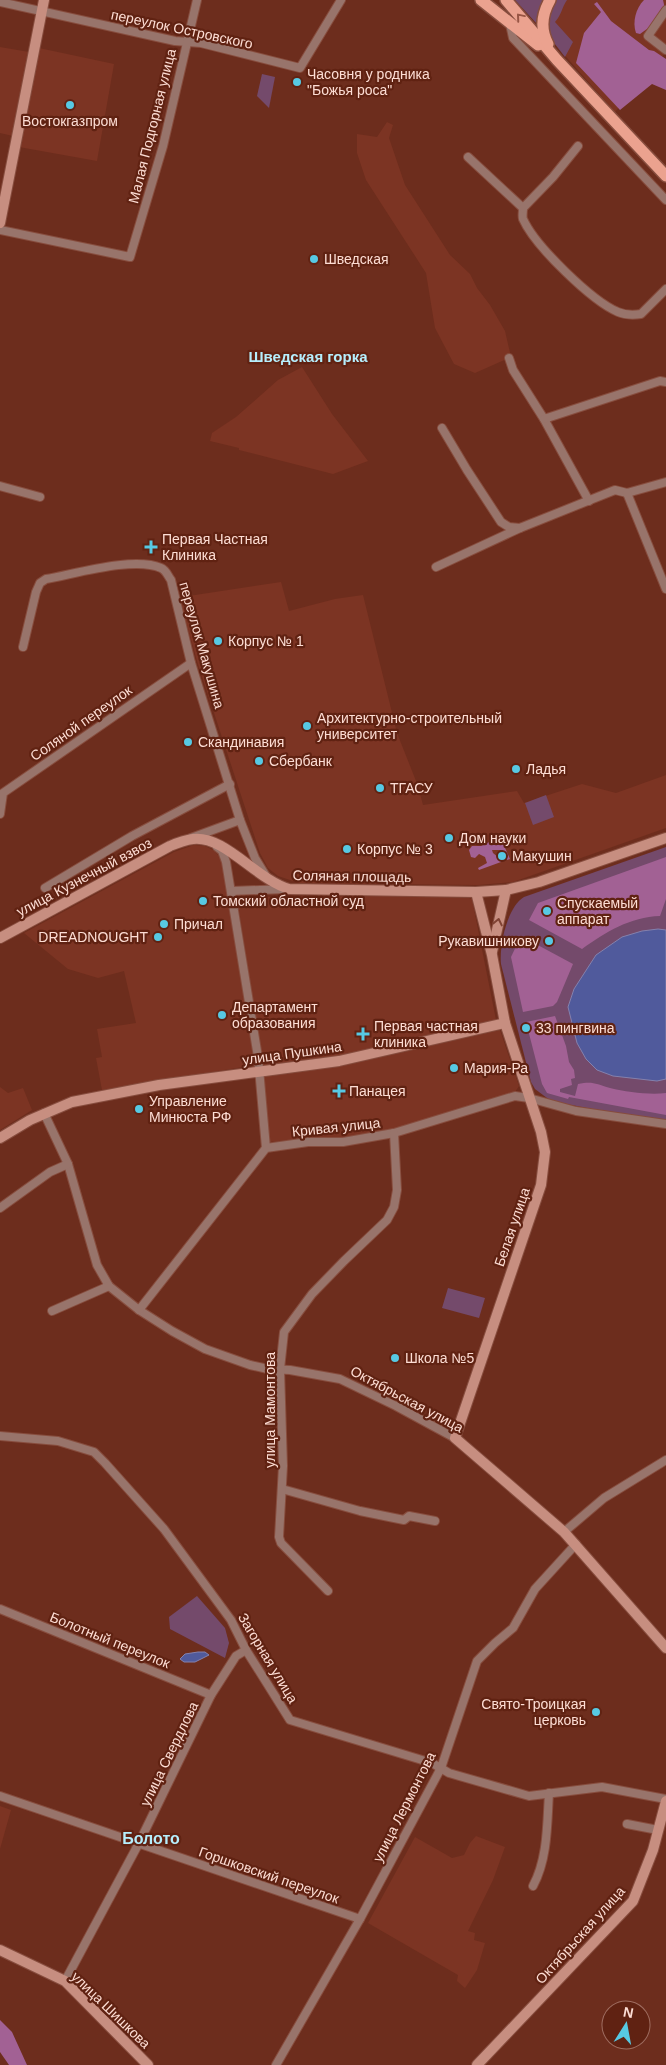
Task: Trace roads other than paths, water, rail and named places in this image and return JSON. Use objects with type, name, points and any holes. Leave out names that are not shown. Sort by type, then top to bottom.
[{"type":"main road","points":[[481,0],[557,60]]},
{"type":"main road","points":[[506,0],[557,60],[666,176]]},
{"type":"main road","points":[[550,0],[543,18],[542,27],[544,36],[557,60]]},
{"type":"street","points":[[0,224],[44,0]]},
{"type":"street","name":"Малая Подгорная улица","points":[[0,230],[130,257],[163,146],[197,0]]},
{"type":"street","name":"переулок Островского","points":[[0,2],[175,41],[200,42],[300,68],[341,0]]},
{"type":"street","points":[[666,10],[648,36],[666,50]]},
{"type":"street","points":[[510,24],[513,38],[666,200]]},
{"type":"street","points":[[578,146],[553,177],[523,208],[522,218],[542,248],[581,286],[617,312],[630,315],[641,314],[666,289]]},
{"type":"street","points":[[468,157],[523,208]]},
{"type":"street","points":[[509,358],[513,370],[544,419],[589,501]]},
{"type":"street","points":[[544,419],[660,381],[666,382]]},
{"type":"street","points":[[442,428],[467,470],[502,522],[510,527],[520,528]]},
{"type":"street","points":[[436,567],[520,528],[615,490],[627,493],[666,482]]},
{"type":"street","points":[[0,486],[40,497]]},
{"type":"street","points":[[627,493],[666,589]]},
{"type":"street","name":"переулок Макушина","points":[[23,647],[40,583],[46,580],[114,566],[146,564],[163,569],[171,580],[191,663],[240,820],[255,858],[271,882]]},
{"type":"street","name":"Соляной переулок","points":[[0,814],[3,793],[191,663]]},
{"type":"street","points":[[45,888],[132,836],[230,784]]},
{"type":"street","points":[[182,841],[240,820]]},
{"type":"street","name":"Соляная площадь","points":[[182,841],[194,838],[207,840],[227,849],[271,882],[289,889],[476,892]]},
{"type":"street","points":[[505,1023],[492,955],[476,892],[506,890],[539,882],[666,838]]},
{"type":"street","points":[[138,1310],[266,1148],[258,1071],[226,862],[222,851],[207,840]]},
{"type":"street","name":"улица Кузнечный взвоз","points":[[0,938],[182,841]]},
{"type":"street","points":[[231,891],[289,889]]},
{"type":"street","points":[[492,955],[506,890]]},
{"type":"street","name":"улица Пушкина","points":[[0,1138],[44,1113],[72,1102],[159,1085],[340,1061],[505,1023]]},
{"type":"street","name":"Белая улица","points":[[455,1438],[541,1185],[545,1152],[541,1132],[505,1023]]},
{"type":"street","name":"Кривая улица","points":[[266,1148],[308,1142],[343,1142],[394,1133],[515,1096],[576,1111],[666,1124]]},
{"type":"street","name":"Октябрьская улица","points":[[44,1113],[68,1164],[97,1265],[109,1286],[138,1310],[205,1349],[250,1365],[340,1379],[396,1406],[455,1438],[564,1532],[666,1648]]},
{"type":"street","name":"улица Мамонтова","points":[[328,1591],[281,1543],[278,1531],[283,1466],[280,1369],[284,1332],[312,1294],[387,1220],[394,1207],[397,1190],[394,1133]]},
{"type":"street","points":[[0,1208],[50,1172],[68,1164]]},
{"type":"street","points":[[52,1311],[109,1286]]},
{"type":"street","name":"Загорная улица","points":[[0,1436],[58,1442],[94,1452],[164,1529],[231,1620],[246,1650],[290,1720],[432,1763],[449,1773],[479,1783],[529,1796],[602,1788],[666,1800]]},
{"type":"street","points":[[564,1532],[604,1498],[666,1460]]},
{"type":"street","points":[[282,1489],[369,1513],[404,1520],[409,1516],[435,1521]]},
{"type":"street","name":"улица Лермонтова","points":[[276,2065],[360,1918],[441,1768],[477,1661],[494,1642],[514,1628],[535,1588],[576,1544]]},
{"type":"street","name":"Болотный переулок","points":[[0,1609],[211,1695]]},
{"type":"street","name":"улица Свердлова","points":[[65,1981],[139,1843],[211,1695],[236,1656],[246,1650]]},
{"type":"street","points":[[533,1886],[544,1860],[549,1793]]},
{"type":"street","name":"Горшковский переулок","points":[[0,1796],[360,1918]]},
{"type":"street","name":"Октябрьская улица","points":[[477,2065],[633,1901],[646,1872],[666,1800]]},
{"type":"street","points":[[627,1824],[658,1830]]},
{"type":"street","name":"улица Шишкова","points":[[0,1950],[65,1981],[148,2065]]},
{"type":"water","points":[[666,930],[666,1079],[657,1081],[613,1076],[597,1070],[586,1059],[577,1043],[568,1007],[574,989],[596,955],[622,937],[642,931]]},
{"type":"water","points":[[205,1652],[209,1655],[195,1662],[184,1662],[180,1659],[185,1654]]},
{"type":"place","name":"Часовня у родника \"Божья роса\"","points":[[297,82]]},
{"type":"place","name":"Востокгазпром","points":[[70,105]]},
{"type":"place","name":"Шведская","points":[[314,259]]},
{"type":"place","name":"Первая Частная Клиника","points":[[151,547]]},
{"type":"place","name":"Корпус № 1","points":[[218,641]]},
{"type":"place","name":"Архитектурно-строительный университет","points":[[307,726]]},
{"type":"place","name":"Скандинавия","points":[[188,742]]},
{"type":"place","name":"Сбербанк","points":[[259,761]]},
{"type":"place","name":"Ладья","points":[[516,769]]},
{"type":"place","name":"ТГАСУ","points":[[380,788]]},
{"type":"place","name":"Дом науки","points":[[449,838]]},
{"type":"place","name":"Корпус № 3","points":[[347,849]]},
{"type":"place","name":"Макушин","points":[[502,856]]},
{"type":"place","name":"Томский областной суд","points":[[203,901]]},
{"type":"place","name":"Спускаемый аппарат","points":[[547,911]]},
{"type":"place","name":"Причал","points":[[164,924]]},
{"type":"place","name":"DREADNOUGHT","points":[[158,937]]},
{"type":"place","name":"Рукавишникову","points":[[549,941]]},
{"type":"place","name":"Департамент образования","points":[[222,1015]]},
{"type":"place","name":"33 пингвина","points":[[526,1028]]},
{"type":"place","name":"Первая частная клиника","points":[[363,1034]]},
{"type":"place","name":"Мария-Ра","points":[[454,1068]]},
{"type":"place","name":"Панацея","points":[[339,1091]]},
{"type":"place","name":"Управление Минюста РФ","points":[[139,1109]]},
{"type":"place","name":"Школа №5","points":[[395,1358]]},
{"type":"place","name":"Свято-Троицкая церковь","points":[[596,1712]]},
{"type":"district","name":"Шведская горка","points":[[308,356]]},
{"type":"district","name":"Болото","points":[[151,1838]]}]
